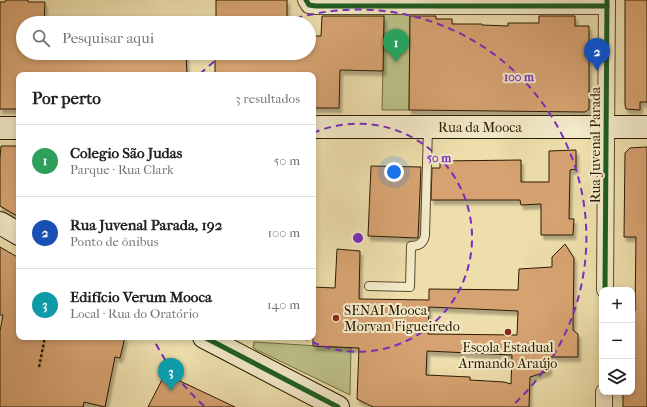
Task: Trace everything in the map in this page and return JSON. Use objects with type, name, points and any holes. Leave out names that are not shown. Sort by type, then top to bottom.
[{"type":"main road","name":"Rua da Mooca","points":[[316,127],[647,127]]},
{"type":"main road","points":[[0,128],[16,128]]},
{"type":"main road","points":[[0,224],[16,232]]},
{"type":"main road","points":[[214,340],[227,344],[338,407]]},
{"type":"street","points":[[306,0],[309,5],[316,6],[607,3]]},
{"type":"street","name":"Rua Juvenal Parada","points":[[606,287],[607,3]]},
{"type":"street","points":[[604,395],[604,407]]},
{"type":"lane","points":[[369,286],[410,287],[411,246],[416,246],[421,243],[424,240],[425,235],[428,127]]},
{"type":"path","points":[[38,367],[44,340]]},
{"type":"green space","points":[[384,14],[410,14],[409,110],[382,110]]},
{"type":"green space","points":[[254,342],[351,348],[350,395],[253,348]]},
{"type":"building","points":[[6,0],[28,0],[28,2],[45,2],[44,16],[16,16],[16,60],[186,60],[187,72],[16,72],[16,109],[0,109],[0,2],[5,2]]},
{"type":"building","points":[[216,0],[287,0],[287,16],[216,16]]},
{"type":"building","points":[[625,0],[647,0],[647,102],[640,102],[640,110],[626,109],[625,105]]},
{"type":"building","points":[[322,16],[384,16],[383,71],[340,70],[339,108],[316,108],[316,72],[215,72],[215,60],[316,60],[316,36],[321,36]]},
{"type":"building","points":[[410,16],[436,16],[436,19],[452,19],[452,24],[508,26],[508,23],[539,23],[539,16],[575,16],[575,26],[589,26],[589,109],[585,112],[409,110]]},
{"type":"building","points":[[1,146],[16,146],[16,215],[0,206]]},
{"type":"building","points":[[647,147],[647,407],[623,407],[623,395],[635,395],[636,237],[624,237],[625,153],[630,148]]},
{"type":"building","points":[[576,150],[576,169],[570,170],[569,219],[574,219],[573,235],[541,235],[541,204],[521,205],[520,200],[431,200],[432,168],[440,168],[440,161],[521,160],[521,182],[549,182],[549,151]]},
{"type":"building","points":[[371,166],[421,167],[418,238],[368,236]]},
{"type":"building","points":[[565,244],[574,258],[573,330],[578,334],[578,357],[549,357],[549,371],[530,377],[529,407],[373,407],[357,399],[359,348],[313,346],[313,340],[316,340],[316,287],[335,288],[337,249],[360,251],[359,299],[429,300],[429,289],[518,290],[519,269],[552,267],[552,257]],"holes":[[[429,307],[518,311],[517,335],[428,334]],[[427,351],[512,355],[511,384],[504,382],[470,380],[470,377],[426,375]]]},
{"type":"building","points":[[0,247],[16,256],[16,340],[124,340],[120,358],[115,357],[105,407],[84,402],[83,407],[0,407],[0,331],[3,315],[0,315]]},
{"type":"building","points":[[165,374],[180,381],[235,407],[148,407]]},
{"type":"cycle path","points":[[306,0],[309,5],[316,6],[607,6]]},
{"type":"cycle path","points":[[605,287],[607,0]]},
{"type":"cycle path","points":[[210,340],[338,407]]},
{"type":"place","name":"Colegio São Judas","points":[[396,62]]},
{"type":"place","name":"Rua Juvenal Parada, 192","points":[[597,71]]},
{"type":"place","name":"SENAI Mooca Morvan Figueiredo","points":[[336,318]]},
{"type":"place","name":"Escola Estadual Armando Araújo","points":[[508,332]]},
{"type":"place","name":"Edifício Verum Mooca","points":[[171,391]]}]
